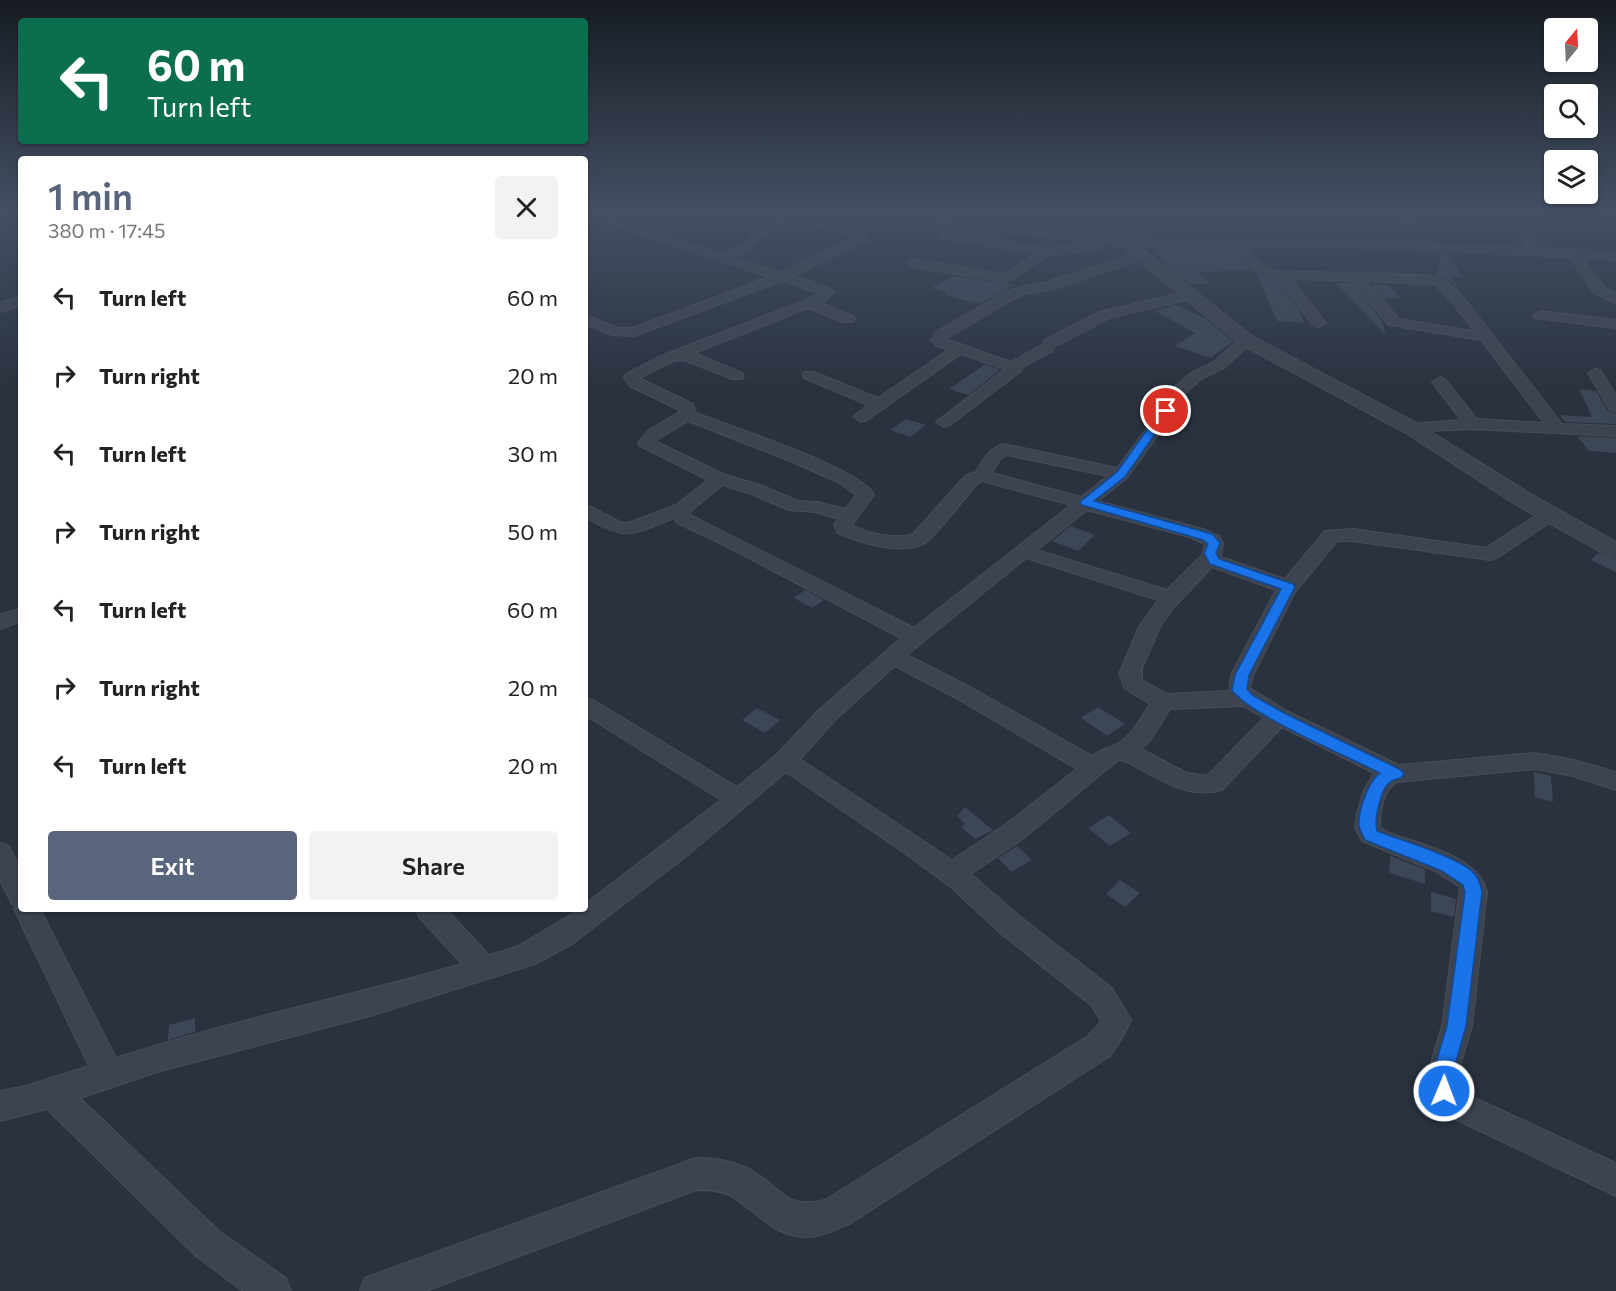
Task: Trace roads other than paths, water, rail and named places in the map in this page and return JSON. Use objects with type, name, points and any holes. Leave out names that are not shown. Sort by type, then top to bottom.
[{"type":"street","points":[[765,270],[827,293],[811,302],[639,371],[631,377],[635,383],[687,407],[689,411],[687,415],[651,436],[646,443],[717,478],[745,486],[795,506],[817,507],[849,516]]},
{"type":"street","points":[[588,320],[617,332],[629,333],[796,270]]},
{"type":"street","points":[[958,270],[1007,278],[1019,270]]},
{"type":"street","points":[[1082,270],[1046,287],[1024,290],[1008,296],[939,337],[938,340],[1014,366],[1047,348],[1050,343],[1066,337],[1104,315],[1190,295]]},
{"type":"street","points":[[1160,270],[1246,340],[1413,429],[1549,515],[1616,550]]},
{"type":"street","points":[[1262,270],[1268,274],[1281,275],[1427,279],[1440,282],[1458,300],[1557,428]]},
{"type":"street","points":[[1585,270],[1599,290],[1616,298]]},
{"type":"street","points":[[1281,275],[1319,323]]},
{"type":"street","points":[[1355,277],[1389,319],[1394,322],[1486,337]]},
{"type":"street","points":[[0,308],[18,301]]},
{"type":"street","points":[[811,302],[814,306],[848,319]]},
{"type":"street","points":[[1540,315],[1616,324]]},
{"type":"street","points":[[0,1106],[53,1093],[157,1058],[370,1003],[484,969],[525,956],[562,936],[680,847],[785,760],[827,715],[892,656],[1121,474],[1155,428],[1176,393],[1196,376],[1219,365],[1246,340]]},
{"type":"street","points":[[861,417],[959,349]]},
{"type":"street","points":[[677,355],[692,357],[737,376]]},
{"type":"street","points":[[944,422],[1013,371],[1016,368],[1014,366]]},
{"type":"street","points":[[1595,373],[1616,407]]},
{"type":"street","points":[[809,375],[880,404]]},
{"type":"street","points":[[1440,382],[1472,424]]},
{"type":"street","points":[[687,415],[796,457],[863,490],[865,495],[843,525],[844,529],[850,532],[891,540],[914,541],[920,538],[972,479],[982,476],[1086,502],[1207,537],[1214,543],[1210,557],[1169,597],[1143,635],[1130,675],[1133,684],[1163,702],[1247,698]]},
{"type":"street","points":[[1413,429],[1472,424],[1616,431]]},
{"type":"street","points":[[982,476],[995,455],[1004,449],[1121,474]]},
{"type":"street","points":[[588,511],[614,526],[629,530],[682,509],[716,482],[717,478]]},
{"type":"street","points":[[682,509],[683,519],[735,543],[916,637]]},
{"type":"street","points":[[1396,774],[1279,716],[1247,698],[1239,690],[1242,675],[1288,587],[1332,535],[1353,535],[1490,554],[1549,515]]},
{"type":"street","points":[[1022,551],[1169,597]]},
{"type":"street","points":[[1210,557],[1223,565],[1288,587]]},
{"type":"street","points":[[0,623],[18,615]]},
{"type":"street","points":[[892,656],[964,693],[1094,768]]},
{"type":"street","points":[[951,874],[1015,831],[1111,754],[1124,751],[1142,735],[1163,702]]},
{"type":"street","points":[[588,707],[738,799]]},
{"type":"street","points":[[1124,751],[1186,782],[1214,784],[1279,716]]},
{"type":"street","points":[[378,1291],[696,1173],[719,1175],[738,1181],[786,1218],[802,1222],[818,1220],[838,1211],[1099,1046],[1111,1031],[1116,1020],[1102,997],[1008,923],[951,874],[912,845],[785,760]]},
{"type":"street","points":[[1616,781],[1566,766],[1535,761],[1396,774],[1385,777],[1380,783],[1368,815],[1367,828],[1371,835],[1462,873],[1471,882],[1474,892],[1457,1026],[1441,1079],[1444,1091],[1452,1100],[1466,1109],[1616,1180]]},
{"type":"street","points":[[0,853],[18,890]]},
{"type":"street","points":[[28,912],[108,1074]]},
{"type":"street","points":[[432,912],[484,969]]},
{"type":"street","points":[[53,1093],[208,1244],[273,1291]]}]
